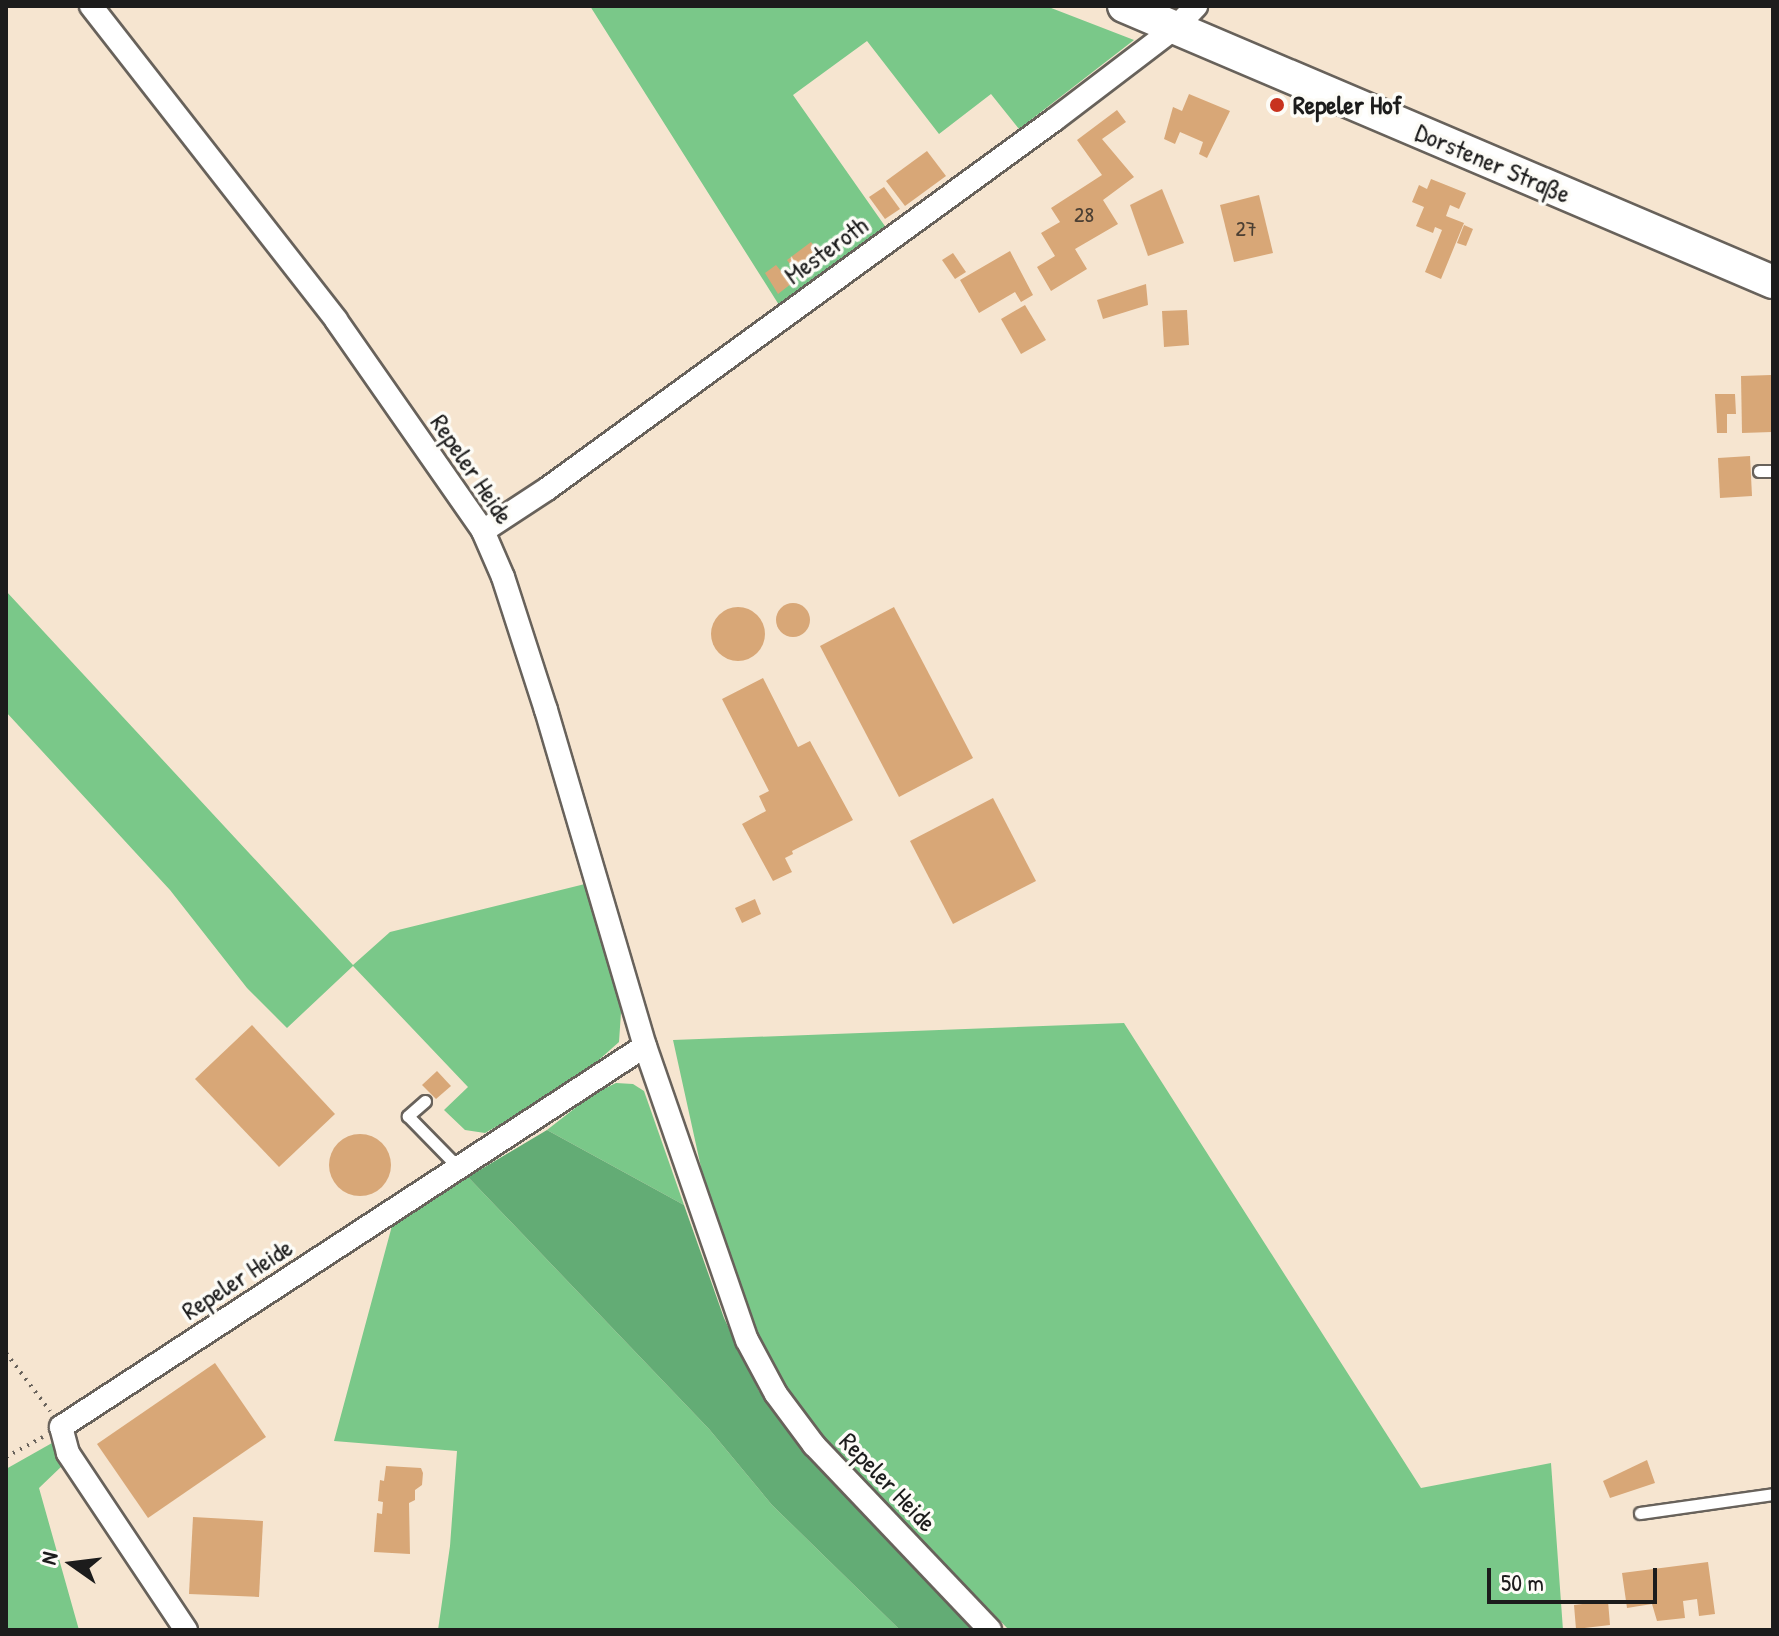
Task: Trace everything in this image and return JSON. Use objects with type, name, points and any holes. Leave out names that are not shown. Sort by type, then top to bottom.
[{"type":"main road","name":"Dorstener Straße","points":[[1124,6],[1186,17],[1773,282]]},
{"type":"street","name":"Repeler Heide","points":[[91,6],[336,320],[483,531],[503,577],[546,710],[645,1046],[747,1340],[776,1394],[814,1445],[990,1630]]},
{"type":"street","name":"Mesteroth","points":[[483,531],[547,489],[1186,17]]},
{"type":"street","name":"Repeler Heide","points":[[61,1427],[645,1046]]},
{"type":"street","points":[[61,1427],[68,1453],[186,1630]]},
{"type":"lane","points":[[1759,471],[1773,471]]},
{"type":"lane","points":[[425,1101],[408,1116],[459,1168]]},
{"type":"lane","points":[[1640,1513],[1773,1494]]},
{"type":"path","points":[[6,1353],[61,1427],[6,1457]]},
{"type":"green space","points":[[590,6],[1046,6],[1134,40],[1019,129],[991,94],[939,134],[867,41],[793,95],[887,229],[779,305]]},
{"type":"green space","points":[[6,591],[353,965],[390,932],[589,883],[622,998],[619,1042],[574,1082],[485,1133],[465,1130],[444,1110],[468,1087],[353,966],[287,1028],[247,988],[170,890],[6,712]]},
{"type":"green space","points":[[1124,1023],[1421,1488],[1551,1463],[1563,1630],[1009,1630],[823,1438],[768,1361],[746,1304],[706,1190],[673,1040]]},
{"type":"green space","points":[[616,1083],[633,1084],[644,1091],[684,1205],[547,1130],[593,1094]]},
{"type":"green space","points":[[547,1130],[684,1205],[724,1318],[759,1391],[811,1457],[984,1630],[900,1630],[772,1505],[709,1429],[468,1177]]},
{"type":"green space","points":[[468,1177],[709,1429],[772,1505],[900,1630],[438,1630],[450,1546],[457,1451],[334,1441],[393,1222]]},
{"type":"green space","points":[[52,1443],[63,1465],[39,1488],[79,1630],[6,1630],[6,1469]]},
{"type":"building","points":[[1189,94],[1230,111],[1207,158],[1199,154],[1203,142],[1180,132],[1175,144],[1164,139],[1173,107],[1182,111]]},
{"type":"building","points":[[1117,110],[1126,122],[1102,139],[1134,177],[1103,200],[1118,224],[1075,249],[1087,269],[1051,291],[1037,267],[1055,256],[1041,233],[1060,222],[1051,208],[1102,175],[1077,140]]},
{"type":"building","points":[[927,151],[946,176],[905,206],[886,181]]},
{"type":"building","points":[[1431,179],[1466,193],[1459,209],[1450,205],[1446,216],[1464,223],[1441,279],[1425,272],[1442,230],[1435,227],[1433,233],[1416,226],[1424,207],[1412,202],[1419,185],[1427,189]]},
{"type":"building","points":[[884,187],[900,209],[885,219],[869,197]]},
{"type":"building","points":[[1162,189],[1184,243],[1148,256],[1130,205]]},
{"type":"building","points":[[1259,195],[1273,253],[1234,262],[1220,205]]},
{"type":"building","points":[[1464,225],[1473,229],[1466,246],[1457,243]]},
{"type":"building","points":[[811,242],[826,262],[801,280],[787,260]]},
{"type":"building","points":[[1010,251],[1033,295],[1021,302],[1015,292],[979,313],[960,280]]},
{"type":"building","points":[[953,253],[966,272],[955,279],[942,260]]},
{"type":"building","points":[[776,265],[781,271],[787,268],[796,280],[778,294],[765,273]]},
{"type":"building","points":[[1146,284],[1148,305],[1103,319],[1097,300]]},
{"type":"building","points":[[1025,305],[1046,340],[1021,354],[1001,319]]},
{"type":"building","points":[[1187,310],[1189,345],[1164,347],[1162,311]]},
{"type":"building","points":[[1771,375],[1772,432],[1742,433],[1741,376]]},
{"type":"building","points":[[1715,394],[1735,394],[1736,414],[1727,414],[1727,433],[1717,433]]},
{"type":"building","points":[[1750,456],[1752,496],[1720,498],[1718,458]]},
{"type":"building","points":[[793,603],[805,608],[810,620],[805,632],[793,637],[781,632],[776,620],[781,608]]},
{"type":"building","points":[[738,607],[757,615],[765,634],[757,653],[738,661],[719,653],[711,634],[719,615]]},
{"type":"building","points":[[894,607],[973,758],[899,797],[820,646]]},
{"type":"building","points":[[763,678],[798,747],[810,741],[853,820],[792,851],[793,854],[785,858],[792,872],[773,881],[742,824],[766,811],[759,796],[769,791],[722,699]]},
{"type":"building","points":[[993,798],[1036,881],[953,924],[910,841]]},
{"type":"building","points":[[755,899],[761,914],[742,923],[735,908]]},
{"type":"building","points":[[252,1025],[335,1114],[279,1167],[195,1079]]},
{"type":"building","points":[[437,1071],[451,1086],[436,1099],[422,1085]]},
{"type":"building","points":[[360,1134],[372,1136],[382,1143],[389,1153],[389,1177],[382,1187],[372,1194],[360,1196],[348,1194],[338,1187],[331,1177],[329,1165],[331,1153],[338,1143],[348,1136]]},
{"type":"building","points":[[215,1363],[266,1437],[148,1518],[97,1444]]},
{"type":"building","points":[[1647,1460],[1655,1483],[1610,1498],[1603,1481]]},
{"type":"building","points":[[386,1466],[421,1468],[423,1473],[422,1485],[415,1490],[415,1500],[409,1503],[410,1554],[374,1552],[377,1513],[382,1514],[383,1502],[378,1501],[380,1480],[384,1481]]},
{"type":"building","points":[[193,1517],[263,1521],[259,1597],[189,1594]]},
{"type":"building","points":[[1708,1562],[1715,1614],[1699,1616],[1697,1599],[1683,1601],[1685,1618],[1657,1621],[1652,1604],[1627,1608],[1622,1573]]},
{"type":"building","points":[[1608,1601],[1610,1625],[1576,1629],[1574,1605]]},
{"type":"place","name":"Repeler Hof","points":[[1277,105]]}]
